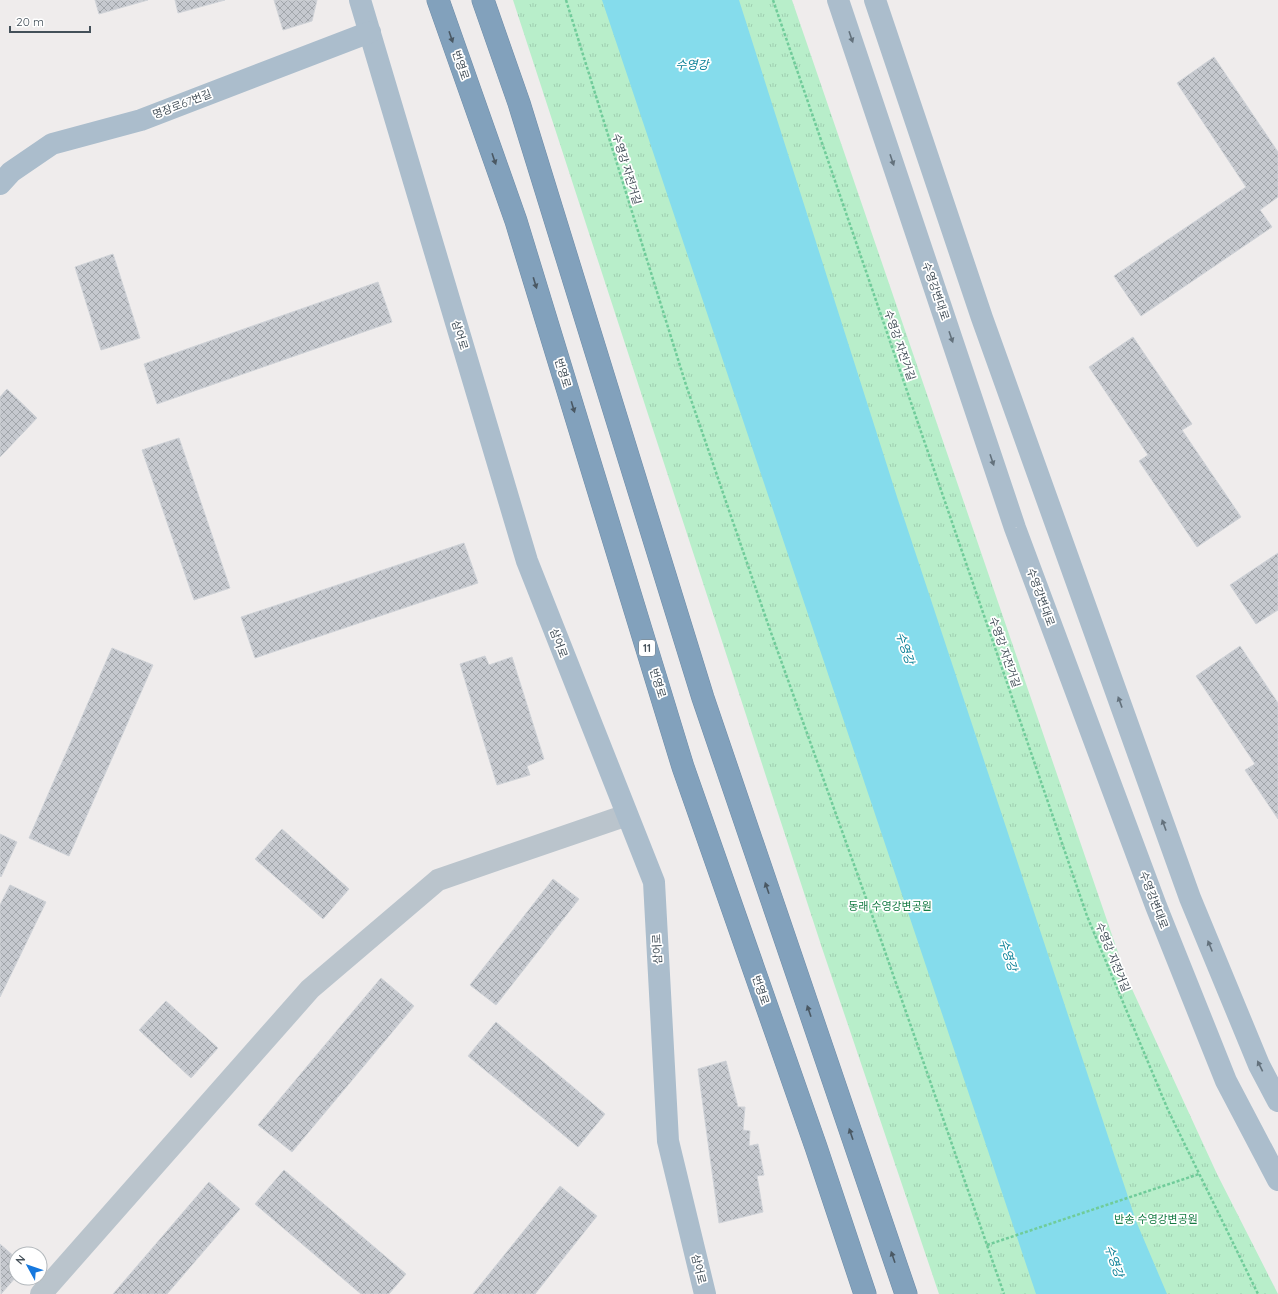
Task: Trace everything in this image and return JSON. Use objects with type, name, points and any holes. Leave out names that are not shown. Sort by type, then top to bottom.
[{"type":"highway","name":"번영로","points":[[438,0],[516,221],[683,767],[816,1147],[865,1294]]},
{"type":"highway","points":[[483,0],[521,111],[703,698],[906,1294]]},
{"type":"main road","name":"삼어로","points":[[360,0],[527,561],[654,882],[668,1141],[706,1294]]},
{"type":"main road","name":"수영강변대로","points":[[838,0],[1015,528],[1150,891],[1226,1081],[1278,1180]]},
{"type":"main road","points":[[875,0],[982,318],[1190,898],[1259,1065],[1278,1101]]},
{"type":"main road","name":"명장로67번길","points":[[0,184],[11,172],[52,144],[141,120],[370,32]]},
{"type":"lane","points":[[41,1294],[310,989],[438,880],[627,815]]},
{"type":"path","name":"수영강 자전거길","points":[[566,0],[688,392],[769,627],[881,940],[1004,1294]]},
{"type":"path","name":"수영강 자전거길","points":[[773,0],[1087,916],[1168,1110],[1258,1294]]},
{"type":"path","points":[[987,1245],[1199,1174]]},
{"type":"green space","points":[[513,0],[792,0],[1126,976],[1217,1174],[1278,1294],[939,1294],[822,948]]},
{"type":"water","name":"수영강","points":[[602,0],[739,0],[898,500],[1136,1221],[1167,1294],[1036,1294]]},
{"type":"building","points":[[95,0],[148,0],[99,14]]},
{"type":"building","points":[[175,0],[225,0],[178,13]]},
{"type":"building","points":[[274,0],[317,0],[312,21],[283,30]]},
{"type":"building","points":[[1214,57],[1278,152],[1278,197],[1260,210],[1272,227],[1141,316],[1114,276],[1246,187],[1177,83]]},
{"type":"building","points":[[113,254],[140,338],[101,350],[75,267]]},
{"type":"building","points":[[378,282],[392,322],[157,404],[144,364]]},
{"type":"building","points":[[1133,337],[1192,424],[1182,430],[1241,517],[1197,547],[1139,461],[1148,455],[1089,367]]},
{"type":"building","points":[[7,389],[37,418],[0,457],[0,397]]},
{"type":"building","points":[[179,438],[230,588],[194,600],[142,450]]},
{"type":"building","points":[[464,543],[478,583],[255,658],[241,617]]},
{"type":"building","points":[[1278,553],[1278,610],[1256,624],[1230,585]]},
{"type":"building","points":[[1240,646],[1278,703],[1278,819],[1245,770],[1255,764],[1196,676]]},
{"type":"building","points":[[112,648],[153,665],[69,856],[29,838]]},
{"type":"building","points":[[485,656],[489,665],[512,657],[544,759],[527,766],[530,775],[497,785],[460,664]]},
{"type":"building","points":[[282,829],[349,889],[323,919],[255,859]]},
{"type":"building","points":[[0,834],[17,842],[1,877],[0,876]]},
{"type":"building","points":[[553,879],[579,899],[496,1005],[470,985]]},
{"type":"building","points":[[10,885],[46,902],[0,997],[0,905]]},
{"type":"building","points":[[381,978],[414,1006],[292,1152],[258,1125]]},
{"type":"building","points":[[166,1001],[218,1048],[191,1078],[139,1030]]},
{"type":"building","points":[[496,1022],[605,1114],[578,1147],[468,1056]]},
{"type":"building","points":[[726,1061],[738,1107],[745,1107],[743,1130],[750,1131],[749,1146],[758,1144],[764,1175],[757,1176],[763,1212],[719,1223],[698,1069]]},
{"type":"building","points":[[284,1170],[406,1274],[389,1294],[361,1294],[255,1204]]},
{"type":"building","points":[[209,1182],[240,1209],[167,1294],[113,1294]]},
{"type":"building","points":[[560,1186],[597,1216],[535,1294],[473,1294]]},
{"type":"building","points":[[0,1244],[8,1251],[8,1286],[1,1294]]},
{"type":"park label","name":"동래 수영강변공원","points":[[890,906]]},
{"type":"park label","name":"반송 수영강변공원","points":[[1156,1219]]}]
